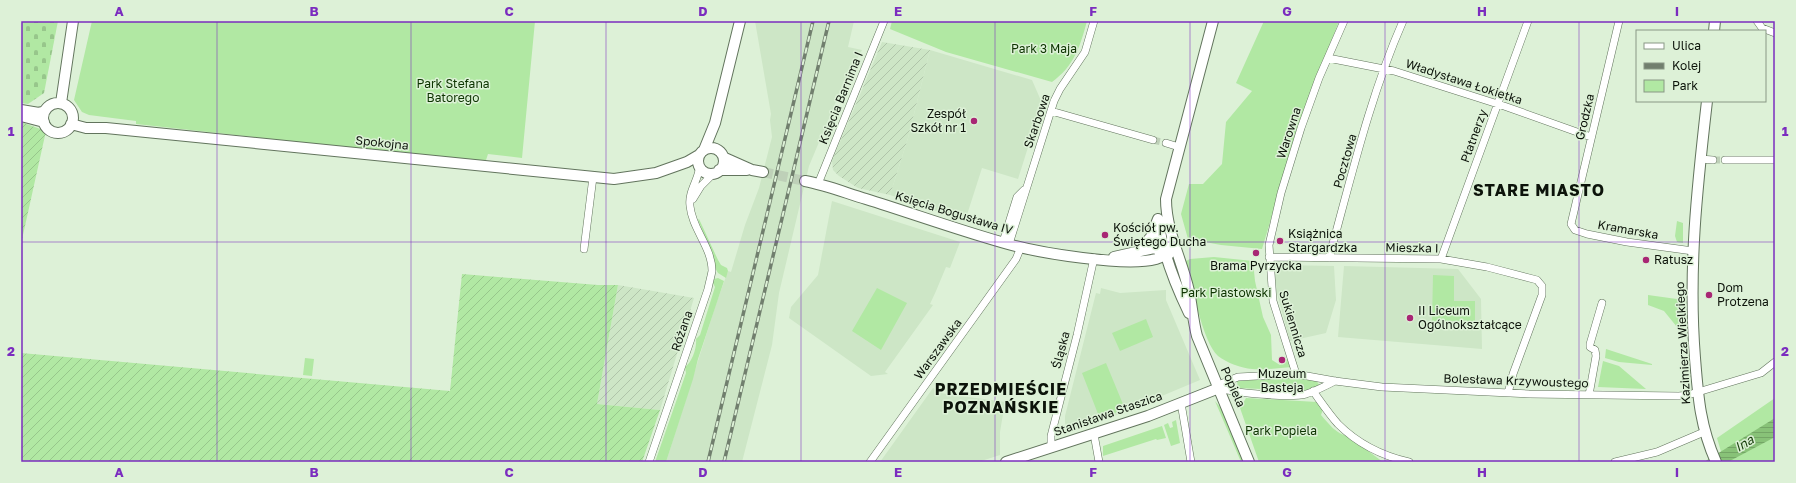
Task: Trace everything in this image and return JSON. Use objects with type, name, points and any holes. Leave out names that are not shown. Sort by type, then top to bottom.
[{"type":"street","points":[[61,103],[74,21]]},
{"type":"street","points":[[740,21],[715,123],[697,163],[699,169],[705,173],[752,170],[763,172]]},
{"type":"street","name":"Księcia Barnima I","points":[[818,184],[884,21]]},
{"type":"street","name":"Skarbowa","points":[[1006,243],[1051,111],[1060,89],[1085,52],[1094,21]]},
{"type":"street","points":[[1137,251],[1149,240],[1166,199],[1213,21]]},
{"type":"street","name":"Warowna","points":[[1269,256],[1269,245],[1285,179],[1301,128],[1344,21]]},
{"type":"street","name":"Pocztowa","points":[[1329,258],[1365,128],[1384,70],[1403,21]]},
{"type":"street","name":"Płatnerzy","points":[[1441,259],[1528,21]]},
{"type":"street","name":"Grodzka","points":[[1572,217],[1619,21]]},
{"type":"street","points":[[1757,21],[1762,28],[1775,33]]},
{"type":"street","name":"Władysława Łokietka","points":[[1328,58],[1394,71],[1498,104],[1591,137]]},
{"type":"street","name":"Kazimierza Wielkiego","points":[[1707,102],[1700,159],[1693,251],[1691,312],[1697,393],[1704,432],[1716,462]]},
{"type":"street","points":[[21,110],[39,113],[44,111],[50,105],[61,103],[67,107],[71,121],[66,130],[54,132],[48,129],[44,122],[44,111]]},
{"type":"street","points":[[1051,111],[1153,140]]},
{"type":"street","points":[[21,116],[44,122]]},
{"type":"street","name":"Spokojna","points":[[71,121],[106,128],[614,179],[699,169]]},
{"type":"street","points":[[690,207],[696,193],[724,165],[715,123]]},
{"type":"street","points":[[1166,144],[1179,147]]},
{"type":"street","points":[[702,153],[712,149],[752,170]]},
{"type":"street","name":"Spokojna","points":[[656,173],[687,162],[702,153]]},
{"type":"street","points":[[1700,159],[1713,160]]},
{"type":"street","points":[[1725,160],[1775,160]]},
{"type":"street","name":"Różana","points":[[649,462],[708,289],[712,271],[708,250],[694,221],[690,207],[690,197],[699,169]]},
{"type":"street","points":[[584,249],[593,177]]},
{"type":"street","name":"Księcia Bogusława IV","points":[[806,181],[1022,247],[1126,262],[1151,260],[1160,257],[1167,252]]},
{"type":"street","name":"Popiela","points":[[1166,199],[1168,223],[1189,290],[1194,323]]},
{"type":"street","name":"Kramarska","points":[[1572,217],[1571,224],[1578,232],[1627,242],[1693,251]]},
{"type":"street","name":"Popiela","points":[[1158,218],[1171,269],[1194,323],[1207,362],[1249,462]]},
{"type":"street","points":[[1172,236],[1172,244],[1167,252],[1176,260],[1182,269]]},
{"type":"street","name":"Warszawska","points":[[870,462],[1016,259],[1022,247]]},
{"type":"street","name":"Księcia Bogusława IV","points":[[1095,258],[1113,257],[1157,248],[1167,252]]},
{"type":"street","name":"Mieszka I","points":[[1269,256],[1441,259],[1488,267],[1537,280],[1542,286],[1542,294],[1513,374],[1508,393]]},
{"type":"street","name":"Sukiennicza","points":[[1269,256],[1273,301],[1296,374]]},
{"type":"street","name":"Śląska","points":[[1051,448],[1051,436],[1095,258]]},
{"type":"street","points":[[1151,260],[1163,262],[1171,269]]},
{"type":"street","points":[[1589,395],[1596,356],[1595,350],[1590,347],[1590,344],[1602,303]]},
{"type":"street","name":"Bolesława Krzywoustego","points":[[1219,388],[1223,383],[1238,377],[1296,374],[1382,387],[1508,393],[1679,396],[1697,393],[1761,373],[1775,362]]},
{"type":"street","points":[[1219,388],[1226,391],[1300,395],[1313,392],[1335,381]]},
{"type":"street","name":"Stanisława Staszica","points":[[1006,462],[1094,434],[1219,388]]},
{"type":"street","points":[[1313,392],[1338,424],[1354,436],[1376,451],[1392,458],[1409,462]]},
{"type":"street","points":[[1180,403],[1191,462]]},
{"type":"street","points":[[1615,462],[1657,452],[1704,432]]},
{"type":"street","points":[[1094,434],[1099,462]]},
{"type":"shaded area","points":[[755,21],[854,21],[848,47],[862,50],[840,92],[809,166],[779,293],[772,345],[742,462],[666,462],[716,304],[728,271],[731,272],[745,225],[759,188],[772,137],[770,120],[771,114]]},
{"type":"shaded area","points":[[882,42],[930,50],[908,138],[890,195],[858,188],[839,176],[833,170],[832,161]]},
{"type":"shaded area","name":"Zespół Szkół nr 1","points":[[930,50],[1032,80],[1042,103],[1018,179],[982,168],[965,221],[890,195],[908,138]]},
{"type":"shaded area","points":[[832,201],[960,242],[950,268],[946,267],[930,304],[933,305],[885,372],[888,374],[871,376],[789,318],[791,307],[818,275]]},
{"type":"shaded area","points":[[1278,265],[1334,266],[1336,300],[1326,333],[1290,341],[1276,289],[1275,273]]},
{"type":"shaded area","name":"II Liceum Ogólnokształcące","points":[[1344,266],[1458,269],[1481,299],[1482,349],[1338,337]]},
{"type":"shaded area","points":[[618,285],[694,298],[660,410],[597,404]]},
{"type":"shaded area","points":[[1101,288],[1120,293],[1166,290],[1166,300],[1200,380],[1141,406],[1069,433],[1065,423],[1065,416],[1096,293],[1100,294]]},
{"type":"shaded area","points":[[933,388],[940,393],[1005,402],[1000,432],[1000,455],[978,462],[880,462]]},
{"type":"green space","points":[[21,21],[58,21],[44,93],[28,104],[21,103]]},
{"type":"green space","name":"Park Stefana Batorego","points":[[92,21],[535,21],[522,158],[488,154],[486,160],[468,161],[136,124],[136,121],[89,115],[82,112],[74,100]]},
{"type":"green space","name":"Park 3 Maja","points":[[892,21],[1087,21],[1079,48],[1071,63],[1060,76],[1052,82],[946,52],[890,29]]},
{"type":"green space","points":[[1264,21],[1339,21],[1298,128],[1262,249],[1221,245],[1188,239],[1181,214],[1189,184],[1203,184],[1222,164],[1226,122],[1252,91],[1236,83]]},
{"type":"green space","points":[[21,122],[46,131],[21,244]]},
{"type":"green space","points":[[699,219],[718,260],[721,265],[727,268],[728,271],[726,278],[718,273],[715,268],[711,251],[698,220]]},
{"type":"green space","points":[[1677,221],[1683,223],[1683,243],[1677,242],[1675,236]]},
{"type":"green space","name":"Park Piastowski","points":[[1214,257],[1253,261],[1255,281],[1263,317],[1271,335],[1272,360],[1280,365],[1289,357],[1292,367],[1262,369],[1243,368],[1222,359],[1212,349],[1202,325],[1186,261],[1190,259]]},
{"type":"green space","points":[[462,274],[598,285],[618,285],[597,404],[660,410],[642,462],[21,462],[21,353],[450,391]]},
{"type":"green space","points":[[1433,275],[1454,276],[1454,301],[1475,301],[1475,321],[1432,321]]},
{"type":"green space","points":[[718,278],[724,281],[666,462],[655,462],[686,373],[685,367],[688,365],[694,354],[696,339],[700,335],[715,287],[713,283],[714,279]]},
{"type":"green space","points":[[877,288],[907,303],[881,350],[852,331]]},
{"type":"green space","points":[[1648,295],[1684,300],[1684,328],[1677,327],[1664,311],[1648,305]]},
{"type":"green space","points":[[1146,319],[1153,337],[1120,351],[1112,333]]},
{"type":"green space","points":[[1606,349],[1652,365],[1619,362],[1605,358]]},
{"type":"green space","points":[[305,358],[314,359],[312,376],[303,375]]},
{"type":"green space","points":[[1603,361],[1619,366],[1646,389],[1598,387]]},
{"type":"green space","points":[[1106,363],[1125,409],[1100,419],[1082,373]]},
{"type":"green space","points":[[1297,377],[1317,381],[1319,385],[1306,391],[1238,388],[1237,381]]},
{"type":"green space","name":"Park Popiela","points":[[1246,398],[1317,402],[1323,409],[1321,415],[1333,428],[1348,436],[1383,462],[1259,462],[1240,408]]},
{"type":"green space","points":[[1775,398],[1775,462],[1724,462],[1717,438]]},
{"type":"green space","points":[[1215,401],[1224,412],[1244,462],[1241,462]]},
{"type":"green space","points":[[1176,420],[1180,443],[1171,446],[1164,425],[1168,423],[1170,428],[1173,427],[1172,422]]},
{"type":"green space","points":[[1162,426],[1166,438],[1156,439],[1103,456],[1103,446]]},
{"type":"water","name":"Ina","points":[[1775,418],[1775,437],[1728,462],[1704,462]]},
{"type":"tunnel","points":[[1153,140],[1166,143]]},
{"type":"tunnel","points":[[1713,160],[1725,160]]},
{"type":"tunnel","points":[[763,172],[805,181]]},
{"type":"railway","points":[[708,462],[813,21]]},
{"type":"railway","points":[[724,462],[829,21]]},
{"type":"place","name":"Zespół Szkół nr 1","points":[[974,121]]},
{"type":"place","name":"Kościół pw. Świętego Ducha","points":[[1105,235]]},
{"type":"place","name":"Książnica Stargardzka","points":[[1280,241]]},
{"type":"place","name":"Brama Pyrzycka","points":[[1256,253]]},
{"type":"place","name":"Ratusz","points":[[1646,260]]},
{"type":"place","name":"Dom Protzena","points":[[1709,295]]},
{"type":"place","name":"II Liceum Ogólnokształcące","points":[[1410,318]]},
{"type":"place","name":"Muzeum Basteja","points":[[1282,360]]},
{"type":"district","name":"STARE MIASTO","points":[[1539,190]]},
{"type":"district","name":"PRZEDMIEŚCIE POZNAŃSKIE","points":[[1001,398]]}]
